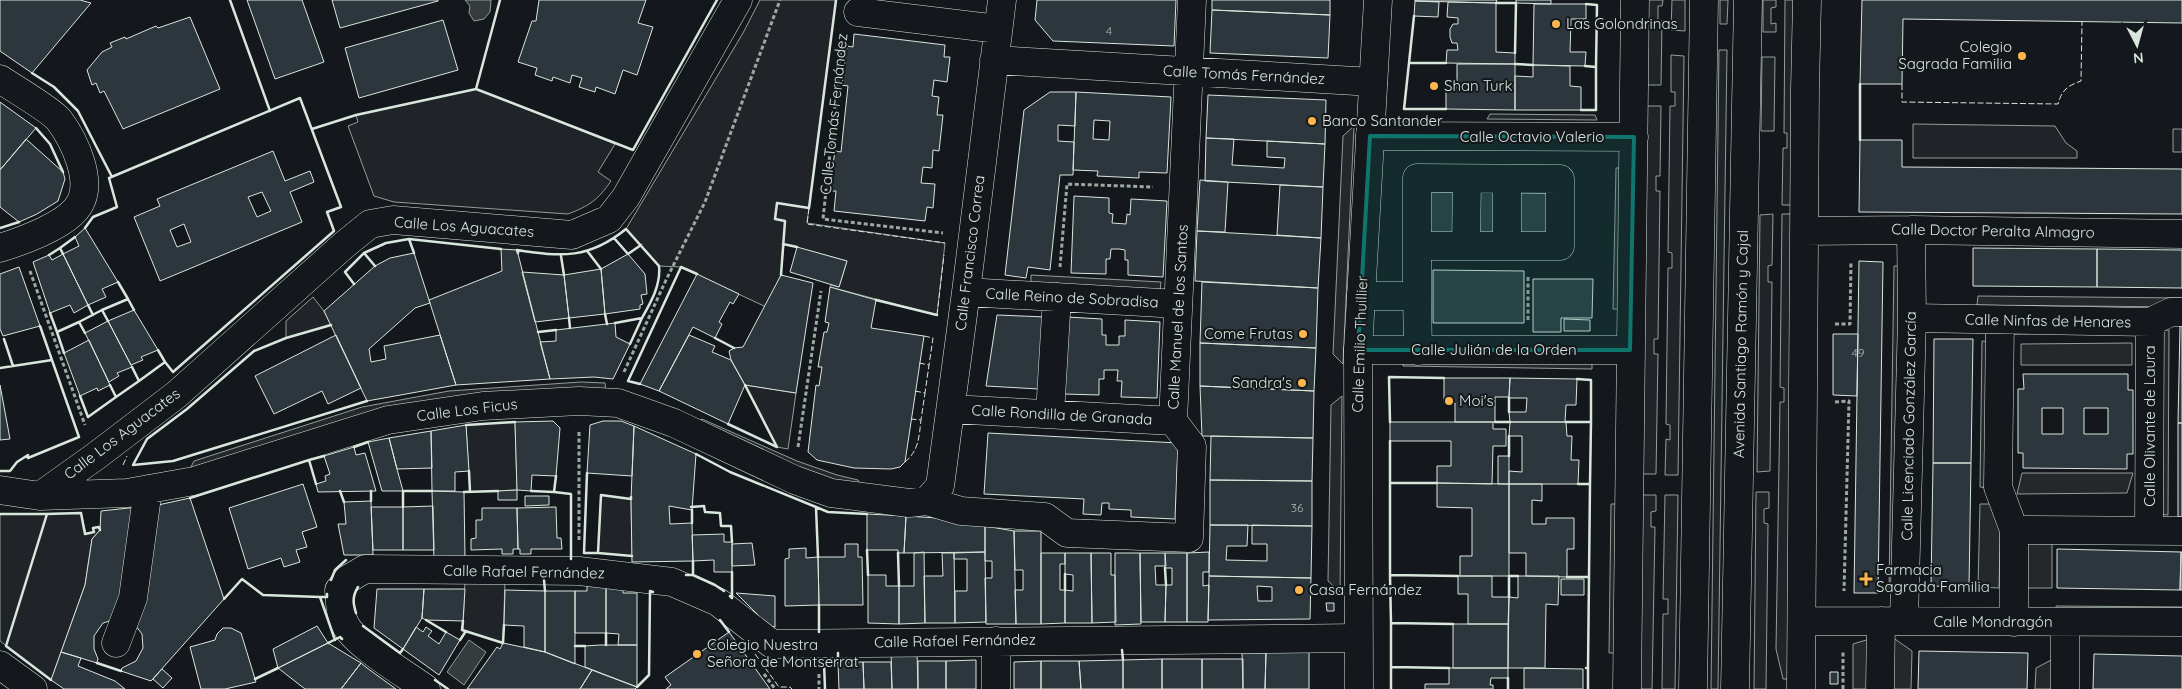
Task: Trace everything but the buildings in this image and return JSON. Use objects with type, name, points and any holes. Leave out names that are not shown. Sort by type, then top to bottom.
[{"type":"street","name":"Calle Los Aguacates","points":[[40,496],[176,395],[370,224],[392,220],[572,235],[609,219],[626,197],[738,0]]},
{"type":"street","name":"Calle Francisco Correa","points":[[926,501],[940,486],[1002,0]]},
{"type":"street","name":"Calle Manuel de los Santos","points":[[926,501],[961,511],[1045,517],[1067,534],[1188,538],[1192,446],[1173,420],[1192,0]]},
{"type":"street","name":"Calle Emilio Thuillier","points":[[1359,689],[1358,350],[1378,0]]},
{"type":"street","points":[[1627,689],[1635,0]]},
{"type":"street","points":[[1693,689],[1704,0]]},
{"type":"street","name":"Avenida Santiago Ramón y Cajal","points":[[1735,689],[1748,0]]},
{"type":"street","points":[[1801,689],[1807,0]]},
{"type":"street","points":[[858,12],[998,29]]},
{"type":"street","name":"Calle Tomás Fernández","points":[[994,60],[1373,82]]},
{"type":"street","points":[[0,79],[58,119],[82,161],[84,195],[78,206],[60,221],[20,242],[0,248]]},
{"type":"street","name":"Calle Octavio Valerio","points":[[1370,136],[1634,137]]},
{"type":"street","points":[[1486,136],[1487,179],[1506,246]]},
{"type":"street","points":[[1417,246],[1560,246],[1560,179],[1418,178],[1417,246],[1418,351]]},
{"type":"street","points":[[1466,246],[1487,179]]},
{"type":"street","name":"Calle Doctor Peralta Almagro","points":[[1804,231],[1911,230],[2182,234]]},
{"type":"street","name":"Calle Licenciado González García","points":[[1880,689],[1892,621],[1912,318],[1911,230]]},
{"type":"street","name":"Calle Reino de Sobradisa","points":[[966,292],[1178,304]]},
{"type":"street","points":[[1361,296],[1417,296]]},
{"type":"street","points":[[1050,414],[1057,297]]},
{"type":"street","name":"Calle Ninfas de Henares","points":[[1912,318],[2000,321],[2150,322],[2171,312],[2182,312]]},
{"type":"street","points":[[2000,321],[1998,487],[2014,530],[2014,622]]},
{"type":"street","name":"Calle Olivante de Laura","points":[[2149,531],[2150,322]]},
{"type":"street","name":"Calle Julián de la Orden","points":[[1358,350],[1630,350]]},
{"type":"street","name":"Calle Los Ficus","points":[[0,490],[40,496],[127,493],[194,481],[388,420],[483,406],[579,401],[618,403],[674,423],[795,480],[832,493],[909,503],[926,501]]},
{"type":"street","name":"Calle Rondilla de Granada","points":[[951,409],[1173,420]]},
{"type":"street","points":[[116,642],[133,598],[148,489]]},
{"type":"street","points":[[2014,530],[2182,531]]},
{"type":"street","name":"Calle Rafael Fernández","points":[[426,689],[360,642],[346,626],[340,608],[339,590],[348,579],[365,569],[579,571],[672,582],[718,602],[772,644],[996,640],[1358,638]]},
{"type":"street","name":"Calle Mondragón","points":[[1803,621],[2182,622]]},
{"type":"street","points":[[2065,622],[2065,689]]},
{"type":"street","points":[[996,640],[996,689]]},
{"type":"street","points":[[0,665],[33,689]]},
{"type":"path","points":[[623,374],[666,280],[705,202],[780,0]]},
{"type":"path","name":"Calle Tomás Fernández","points":[[858,12],[846,12],[823,219],[972,237]]},
{"type":"path","points":[[1057,297],[1067,184],[1183,188]]},
{"type":"path","points":[[1829,324],[1850,324],[1852,255]]},
{"type":"path","points":[[28,266],[83,420]]},
{"type":"path","points":[[1528,275],[1528,324]]},
{"type":"path","points":[[798,448],[821,291]]},
{"type":"path","points":[[579,401],[579,571]]},
{"type":"path","points":[[1827,402],[1849,402],[1844,597]]},
{"type":"path","points":[[1843,689],[1844,643]]},
{"type":"highlighted area","points":[[1370,136],[1634,137],[1630,350],[1358,350]]},
{"type":"shaded area","points":[[465,0],[491,0],[490,12],[484,19],[474,21],[469,13],[470,6]]},
{"type":"shaded area","points":[[760,0],[836,0],[807,223],[945,243],[937,315],[830,287],[831,285],[839,287],[847,261],[784,244],[781,275],[766,307],[681,267],[659,266],[626,229],[743,33]]},
{"type":"shaded area","points":[[1648,0],[1663,0],[1662,6],[1658,6],[1658,21],[1662,21],[1661,85],[1647,85]]},
{"type":"shaded area","points":[[1672,0],[1685,0],[1685,31],[1671,30]]},
{"type":"shaded area","points":[[1720,0],[1728,0],[1727,24],[1720,24]]},
{"type":"shaded area","points":[[1763,0],[1776,0],[1776,7],[1771,8],[1771,24],[1776,23],[1776,32],[1763,32]]},
{"type":"shaded area","points":[[1785,0],[1800,0],[1798,205],[1782,205],[1783,148],[1787,148],[1787,133],[1784,133]]},
{"type":"shaded area","points":[[1719,50],[1727,50],[1718,689],[1711,689]]},
{"type":"shaded area","points":[[1671,55],[1684,56],[1678,475],[1665,475],[1666,439],[1670,440],[1670,425],[1666,424],[1668,268],[1672,268],[1672,253],[1668,252],[1670,106],[1675,106],[1675,92],[1671,92]]},
{"type":"shaded area","points":[[1762,57],[1775,57],[1774,131],[1761,131]]},
{"type":"shaded area","points":[[476,89],[615,144],[598,172],[611,181],[602,193],[592,202],[568,214],[394,202],[374,196],[348,126],[358,122],[356,115]]},
{"type":"shaded area","points":[[1646,106],[1661,106],[1660,176],[1656,176],[1656,191],[1660,191],[1658,339],[1654,339],[1654,354],[1658,354],[1656,474],[1642,474]]},
{"type":"shaded area","points":[[1490,114],[1595,115],[1597,120],[1487,119]]},
{"type":"shaded area","points":[[1913,124],[2055,126],[2066,143],[2077,151],[2077,158],[1913,158]]},
{"type":"shaded area","points":[[1354,126],[1343,364],[1333,354],[1343,136]]},
{"type":"shaded area","points":[[2173,129],[2182,129],[2182,152],[2173,152]]},
{"type":"shaded area","points":[[1616,168],[1624,168],[1623,309],[1613,309]]},
{"type":"shaded area","points":[[1773,214],[1772,265],[1768,266],[1768,282],[1772,282],[1770,471],[1757,472],[1760,215]]},
{"type":"shaded area","points":[[1782,214],[1797,214],[1791,679],[1783,679],[1776,649],[1780,402],[1784,402],[1784,388],[1780,387]]},
{"type":"shaded area","points":[[1894,266],[1904,266],[1899,589],[1889,588]]},
{"type":"shaded area","points":[[1031,275],[1161,282],[1160,291],[1031,283]]},
{"type":"shaded area","points":[[1978,296],[2182,298],[2182,307],[1977,305]]},
{"type":"shaded area","points":[[313,297],[324,311],[331,325],[286,338],[286,321]]},
{"type":"shaded area","points":[[2158,330],[2169,330],[2168,515],[2157,514]]},
{"type":"shaded area","points":[[1982,341],[1992,342],[1989,488],[1980,487]]},
{"type":"shaded area","points":[[2132,343],[2132,365],[2021,365],[2021,344]]},
{"type":"shaded area","points":[[1403,357],[1592,358],[1592,369],[1403,366]]},
{"type":"shaded area","points":[[581,382],[605,383],[606,393],[581,391],[188,473],[194,461],[362,407],[449,391]]},
{"type":"shaded area","points":[[745,385],[796,393],[788,449],[777,447]]},
{"type":"shaded area","points":[[1342,396],[1340,592],[1328,581],[1331,405]]},
{"type":"shaded area","points":[[702,419],[797,461],[858,480],[863,488],[835,484],[696,423]]},
{"type":"shaded area","points":[[515,422],[517,490],[470,492],[466,425]]},
{"type":"shaded area","points":[[2022,473],[2133,473],[2127,493],[2017,494]]},
{"type":"shaded area","points":[[1756,492],[1769,492],[1769,508],[1764,509],[1764,523],[1768,524],[1766,689],[1754,689]]},
{"type":"shaded area","points":[[601,495],[631,499],[632,556],[598,553]]},
{"type":"shaded area","points":[[1641,495],[1656,495],[1656,511],[1651,512],[1651,527],[1655,527],[1652,689],[1638,689]]},
{"type":"shaded area","points":[[1665,495],[1678,495],[1675,689],[1662,689],[1663,614],[1668,614],[1668,599],[1663,599]]},
{"type":"shaded area","points":[[1611,504],[1621,504],[1619,653],[1609,653]]},
{"type":"shaded area","points":[[1980,504],[2001,504],[1999,588],[1978,587]]},
{"type":"shaded area","points":[[81,513],[86,534],[94,532],[93,528],[99,527],[100,530],[92,539],[85,585],[51,680],[0,641],[0,514]]},
{"type":"shaded area","points":[[2026,540],[2052,540],[2052,588],[2026,588]]},
{"type":"shaded area","points":[[465,580],[505,580],[503,643],[463,630]]},
{"type":"shaded area","points":[[2056,606],[2182,607],[2182,616],[2056,614]]},
{"type":"shaded area","points":[[1892,637],[1912,651],[1911,689],[1892,689]]},
{"type":"shaded area","points":[[1873,638],[1873,689],[1853,689],[1853,644]]},
{"type":"shaded area","points":[[469,640],[486,652],[464,685],[447,672]]},
{"type":"shaded area","points":[[2057,657],[2056,689],[2035,689],[2036,668]]},
{"type":"fence","points":[[1902,84],[1902,102],[2058,104],[2061,95],[2066,89],[2081,81],[2082,21]]},
{"type":"fence","points":[[809,208],[807,224],[945,243]]},
{"type":"fence","points":[[937,315],[944,255]]},
{"type":"fence","points":[[924,336],[933,338],[929,365]]},
{"type":"fence","points":[[919,363],[929,365],[925,393]]},
{"type":"fence","points":[[915,391],[925,393],[921,420]]},
{"type":"fence","points":[[905,462],[916,448],[920,432],[921,420],[911,419]]},
{"type":"fence","points":[[123,465],[127,456]]},
{"type":"fence","points":[[755,654],[779,687],[790,687],[792,689]]},
{"type":"wall","points":[[230,0],[270,111]]},
{"type":"wall","points":[[312,129],[356,115],[476,89],[500,0]]},
{"type":"wall","points":[[476,89],[633,150],[717,0]]},
{"type":"wall","points":[[781,275],[785,221],[775,219],[777,203],[809,208],[836,0]]},
{"type":"wall","points":[[1496,3],[1516,3],[1515,53]]},
{"type":"wall","points":[[1586,4],[1597,5],[1596,67]]},
{"type":"wall","points":[[1409,63],[1414,16]]},
{"type":"wall","points":[[1446,63],[1409,63],[1404,109],[1446,109]]},
{"type":"wall","points":[[1515,64],[1533,65]]},
{"type":"wall","points":[[1581,110],[1596,110],[1596,67],[1585,66]]},
{"type":"wall","points":[[32,73],[54,87],[78,111],[112,177]]},
{"type":"wall","points":[[1860,84],[1860,140]]},
{"type":"wall","points":[[85,228],[93,217],[117,207],[109,178],[300,98],[341,207],[327,212],[334,231],[173,372],[165,362]]},
{"type":"wall","points":[[36,128],[50,144],[63,172]]},
{"type":"wall","points":[[0,228],[19,222]]},
{"type":"wall","points":[[518,253],[517,250],[548,254],[587,251],[613,239],[626,229],[659,266],[657,287],[642,318]]},
{"type":"wall","points":[[63,254],[60,248],[75,237]]},
{"type":"wall","points":[[614,238],[628,254],[641,245]]},
{"type":"wall","points":[[414,253],[409,239],[501,249]]},
{"type":"wall","points":[[354,284],[345,272],[364,253],[386,243],[409,239]]},
{"type":"wall","points":[[783,244],[797,247]]},
{"type":"wall","points":[[49,255],[60,248]]},
{"type":"wall","points":[[588,252],[601,269]]},
{"type":"wall","points":[[364,253],[375,266]]},
{"type":"wall","points":[[561,256],[564,275]]},
{"type":"wall","points":[[640,384],[628,381],[681,267],[697,274]]},
{"type":"wall","points":[[118,282],[128,299]]},
{"type":"wall","points":[[102,310],[128,299],[134,310]]},
{"type":"wall","points":[[876,300],[937,315]]},
{"type":"wall","points":[[88,305],[93,315]]},
{"type":"wall","points":[[79,322],[102,310],[108,321]]},
{"type":"wall","points":[[50,313],[57,332]]},
{"type":"wall","points":[[605,314],[607,324]]},
{"type":"wall","points":[[569,318],[570,328]]},
{"type":"wall","points":[[615,323],[642,318],[630,344]]},
{"type":"wall","points":[[64,353],[57,332],[79,322],[85,333]]},
{"type":"wall","points":[[331,325],[286,338],[254,351],[187,409],[147,439],[133,465],[173,461],[367,401]]},
{"type":"wall","points":[[0,471],[10,471],[17,462],[28,455],[28,458],[79,437],[40,326]]},
{"type":"wall","points":[[538,332],[556,330]]},
{"type":"wall","points":[[715,338],[734,348]]},
{"type":"wall","points":[[4,339],[13,366]]},
{"type":"wall","points":[[132,367],[139,381],[165,362],[158,350]]},
{"type":"wall","points":[[0,368],[52,360]]},
{"type":"wall","points":[[1390,422],[1389,377],[1444,378]]},
{"type":"wall","points":[[1577,379],[1591,380],[1591,422]]},
{"type":"wall","points":[[110,385],[116,397],[139,381]]},
{"type":"wall","points":[[728,424],[777,447],[745,385]]},
{"type":"wall","points":[[80,396],[88,417],[116,397]]},
{"type":"wall","points":[[1509,398],[1509,412]]},
{"type":"wall","points":[[466,425],[515,422]]},
{"type":"wall","points":[[1495,422],[1510,422]]},
{"type":"wall","points":[[1566,422],[1591,422],[1590,484]]},
{"type":"wall","points":[[1509,436],[1509,456]]},
{"type":"wall","points":[[1390,441],[1390,483],[1437,483]]},
{"type":"wall","points":[[354,447],[368,442]]},
{"type":"wall","points":[[696,454],[730,472],[816,507],[818,557]]},
{"type":"wall","points":[[316,484],[309,460],[324,456]]},
{"type":"wall","points":[[190,498],[309,460]]},
{"type":"wall","points":[[469,471],[470,492]]},
{"type":"wall","points":[[587,473],[584,553],[598,553],[601,495],[631,499],[631,497]]},
{"type":"wall","points":[[531,491],[554,492],[556,476]]},
{"type":"wall","points":[[1390,483],[1390,575],[1458,576]]},
{"type":"wall","points":[[1578,484],[1590,484],[1589,577]]},
{"type":"wall","points":[[340,491],[344,502]]},
{"type":"wall","points":[[371,491],[371,501]]},
{"type":"wall","points":[[403,507],[403,491],[432,491]]},
{"type":"wall","points":[[464,492],[498,491]]},
{"type":"wall","points":[[554,492],[571,494],[571,559]]},
{"type":"wall","points":[[691,507],[704,506],[705,512],[720,513],[721,526],[731,526],[732,542]]},
{"type":"wall","points":[[816,507],[828,512],[867,514]]},
{"type":"wall","points":[[692,510],[692,523]]},
{"type":"wall","points":[[51,680],[6,646],[47,514],[81,513],[85,534],[94,532],[93,528],[99,527],[100,530]]},
{"type":"wall","points":[[0,514],[47,514]]},
{"type":"wall","points":[[867,550],[868,575]]},
{"type":"wall","points":[[598,553],[632,556]]},
{"type":"wall","points":[[898,553],[899,586]]},
{"type":"wall","points":[[331,580],[335,570],[346,560]]},
{"type":"wall","points":[[686,575],[693,575],[693,561]]},
{"type":"wall","points":[[1165,568],[1166,585]]},
{"type":"wall","points":[[730,596],[732,598],[732,572]]},
{"type":"wall","points":[[1065,574],[1065,590]]},
{"type":"wall","points":[[693,575],[724,591]]},
{"type":"wall","points":[[1390,575],[1391,623],[1453,624]]},
{"type":"wall","points":[[1509,597],[1509,576],[1518,576]]},
{"type":"wall","points":[[1567,577],[1589,577],[1588,668]]},
{"type":"wall","points":[[224,599],[242,579],[263,595],[327,597],[327,594]]},
{"type":"wall","points":[[544,580],[545,591]]},
{"type":"wall","points":[[356,613],[354,600],[358,587]]},
{"type":"wall","points":[[637,687],[649,675],[650,591],[653,592]]},
{"type":"wall","points":[[320,597],[335,640]]},
{"type":"wall","points":[[819,605],[819,632]]},
{"type":"wall","points":[[426,620],[446,632]]},
{"type":"wall","points":[[720,620],[729,632]]},
{"type":"wall","points":[[463,621],[462,630],[503,643],[504,625]]},
{"type":"wall","points":[[1391,623],[1391,667],[1449,668]]},
{"type":"wall","points":[[363,626],[400,653],[403,649]]},
{"type":"wall","points":[[460,640],[466,631]]},
{"type":"wall","points":[[606,633],[606,645]]},
{"type":"wall","points":[[328,643],[340,637],[342,639]]},
{"type":"wall","points":[[575,646],[585,646]]},
{"type":"wall","points":[[1122,650],[1123,660]]},
{"type":"wall","points":[[825,689],[824,663],[838,662],[838,653]]},
{"type":"wall","points":[[97,663],[121,671]]},
{"type":"wall","points":[[1391,667],[1391,689]]},
{"type":"wall","points":[[255,679],[278,668]]},
{"type":"wall","points":[[1586,668],[1588,668],[1588,689]]},
{"type":"wall","points":[[1508,678],[1508,689]]},
{"type":"wall","points":[[435,680],[448,689]]},
{"type":"place","name":"Las Golondrinas","points":[[1556,24]]},
{"type":"place","name":"Colegio Sagrada Familia","points":[[2022,56]]},
{"type":"place","name":"Shan Turk","points":[[1434,86]]},
{"type":"place","name":"Banco Santander","points":[[1312,121]]},
{"type":"place","name":"Come Frutas","points":[[1303,334]]},
{"type":"place","name":"Sandra's","points":[[1302,383]]},
{"type":"place","name":"Moi's","points":[[1449,401]]},
{"type":"place","name":"Farmacia Sagrada Familia","points":[[1866,579]]},
{"type":"place","name":"Casa Fernández","points":[[1299,590]]},
{"type":"place","name":"Colegio Nuestra Señora de Montserrat","points":[[697,654]]}]
